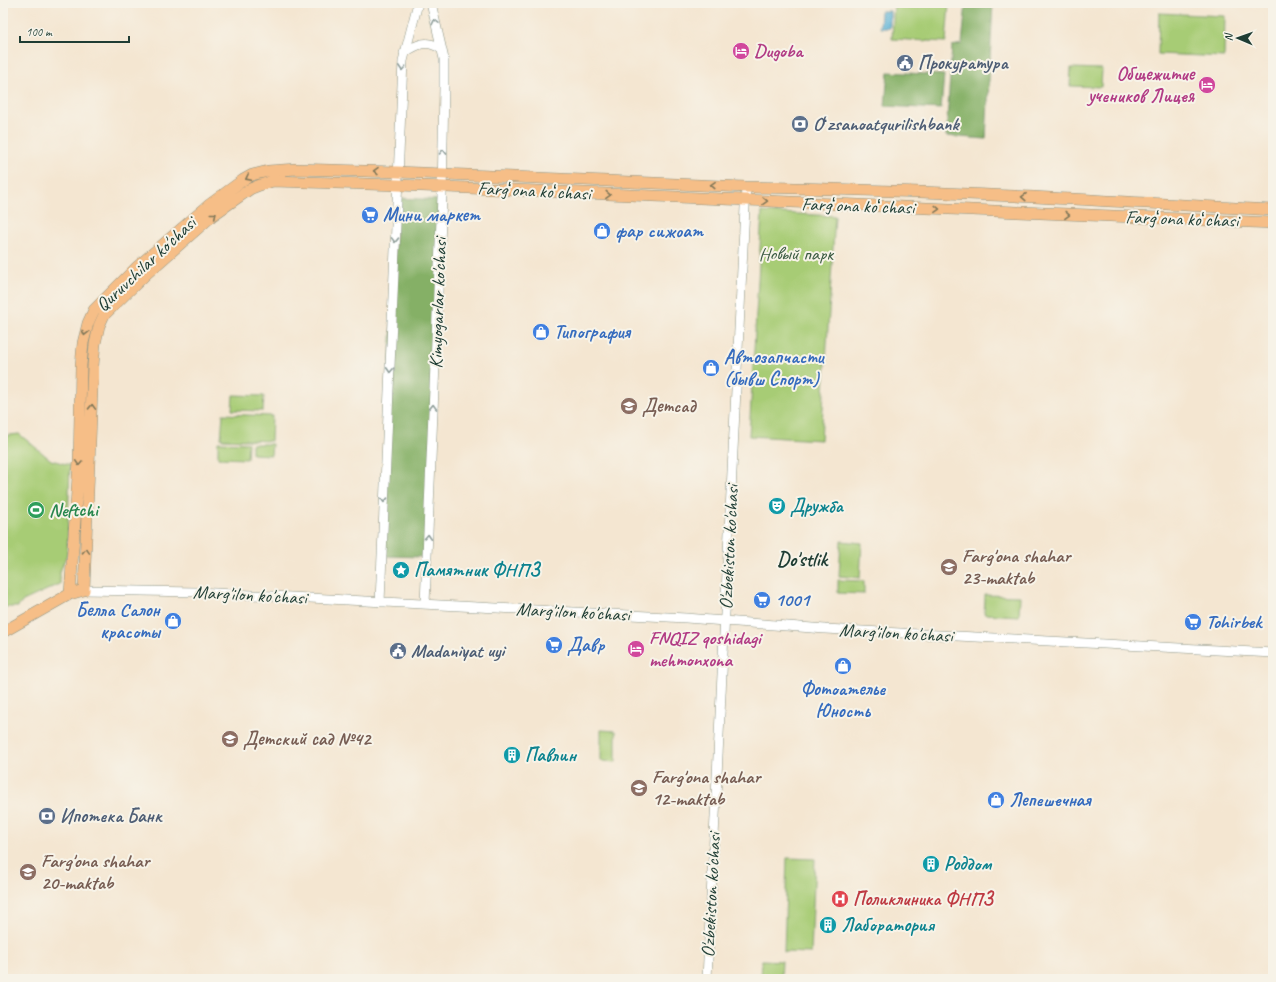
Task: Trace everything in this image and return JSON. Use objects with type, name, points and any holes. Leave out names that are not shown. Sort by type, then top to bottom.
[{"type":"main road","name":"Quruvchilar ko'chasi","points":[[70,594],[79,462],[81,365],[83,342],[88,323],[94,310],[137,267],[204,210],[243,180],[252,175],[268,171],[296,169],[443,175]]},
{"type":"main road","name":"Fargʻona koʻchasi","points":[[443,175],[746,187],[985,194],[1273,210]]},
{"type":"main road","name":"Quruvchilar ko'chasi","points":[[84,590],[93,366],[95,344],[99,326],[104,315],[146,274],[213,215],[250,189],[260,185],[273,181],[443,187]]},
{"type":"main road","name":"Fargʻona koʻchasi","points":[[443,187],[1273,223]]},
{"type":"main road","name":"Marg'ilon ko'chasi","points":[[3,632],[70,594],[84,590]]},
{"type":"street","points":[[380,602],[404,53],[418,3]]},
{"type":"street","name":"Kimyogarlar ko'chasi","points":[[426,604],[443,187],[444,64],[431,3]]},
{"type":"street","points":[[404,53],[421,43],[434,44],[441,49]]},
{"type":"street","name":"O'zbekiston ko'chasi","points":[[707,979],[746,187]]},
{"type":"street","name":"Marg'ilon ko'chasi","points":[[84,590],[197,592],[426,604],[725,620],[825,629],[1273,653]]},
{"type":"green space","points":[[894,3],[949,3],[946,42],[892,39]]},
{"type":"green space","points":[[966,3],[993,3],[986,139],[946,136],[952,46],[962,44]]},
{"type":"green space","points":[[1159,13],[1225,16],[1224,57],[1158,54]]},
{"type":"green space","points":[[1071,68],[1102,69],[1101,87],[1070,86]]},
{"type":"green space","points":[[888,72],[944,75],[941,109],[885,106]]},
{"type":"green space","points":[[397,198],[442,200],[427,557],[382,556]]},
{"type":"green space","name":"Новый парк","points":[[762,212],[835,216],[821,440],[749,436]]},
{"type":"green space","points":[[233,395],[264,396],[263,411],[232,410]]},
{"type":"green space","points":[[223,414],[272,416],[271,441],[221,439]]},
{"type":"green space","name":"Neftchi","points":[[19,434],[51,460],[70,465],[67,554],[60,572],[60,584],[23,601],[18,607],[3,607],[3,436]]},
{"type":"green space","points":[[218,442],[248,443],[247,459],[218,458]]},
{"type":"green space","points":[[252,444],[272,444],[271,455],[252,454]]},
{"type":"green space","points":[[841,541],[862,543],[860,578],[839,576]]},
{"type":"green space","points":[[838,580],[864,581],[864,594],[838,593]]},
{"type":"green space","points":[[985,595],[1020,596],[1019,616],[984,614]]},
{"type":"green space","points":[[601,730],[616,731],[616,762],[601,761]]},
{"type":"green space","points":[[787,858],[815,859],[811,953],[784,952]]},
{"type":"green space","points":[[762,960],[782,961],[781,979],[761,979]]},
{"type":"water","points":[[881,11],[890,11],[890,28],[880,28]]},
{"type":"place","name":"Dugoba","points":[[741,51]]},
{"type":"place","name":"Прокуратура","points":[[905,63]]},
{"type":"place","name":"Общежитие учеников Лицея","points":[[1207,85]]},
{"type":"place","name":"Oʻzsanoatqurilishbank","points":[[800,124]]},
{"type":"place","name":"Мини маркет","points":[[370,215]]},
{"type":"place","name":"фар сижоат","points":[[602,231]]},
{"type":"place","name":"Типография","points":[[541,332]]},
{"type":"place","name":"Автозапчасти (бывш Спорт)","points":[[711,368]]},
{"type":"place","name":"Детсад","points":[[629,406]]},
{"type":"place","name":"Дружба","points":[[777,506]]},
{"type":"place","name":"Neftchi","points":[[36,510]]},
{"type":"place","name":"Farg'ona shahar 23-maktab","points":[[949,567]]},
{"type":"place","name":"Памятник ФНПЗ","points":[[401,570]]},
{"type":"place","name":"1001","points":[[762,600]]},
{"type":"place","name":"Белла Салон красоты","points":[[173,621]]},
{"type":"place","name":"Tohirbek","points":[[1193,622]]},
{"type":"place","name":"Давр","points":[[554,645]]},
{"type":"place","name":"FNQIZ qoshidagi mehmonxona","points":[[636,649]]},
{"type":"place","name":"Madaniyat uyi","points":[[398,651]]},
{"type":"place","name":"Фотоателье Юность","points":[[843,666]]},
{"type":"place","name":"Детский сад №42","points":[[230,739]]},
{"type":"place","name":"Павлин","points":[[512,755]]},
{"type":"place","name":"Farg'ona shahar 12-maktab","points":[[639,788]]},
{"type":"place","name":"Лепешечная","points":[[996,800]]},
{"type":"place","name":"Ипотека Банк","points":[[47,816]]},
{"type":"place","name":"Роддом","points":[[931,864]]},
{"type":"place","name":"Farg'ona shahar 20-maktab","points":[[28,872]]},
{"type":"place","name":"Поликлиника ФНПЗ","points":[[840,899]]},
{"type":"place","name":"Лаборатория","points":[[828,925]]},
{"type":"district","name":"Do'stlik","points":[[802,559]]}]
